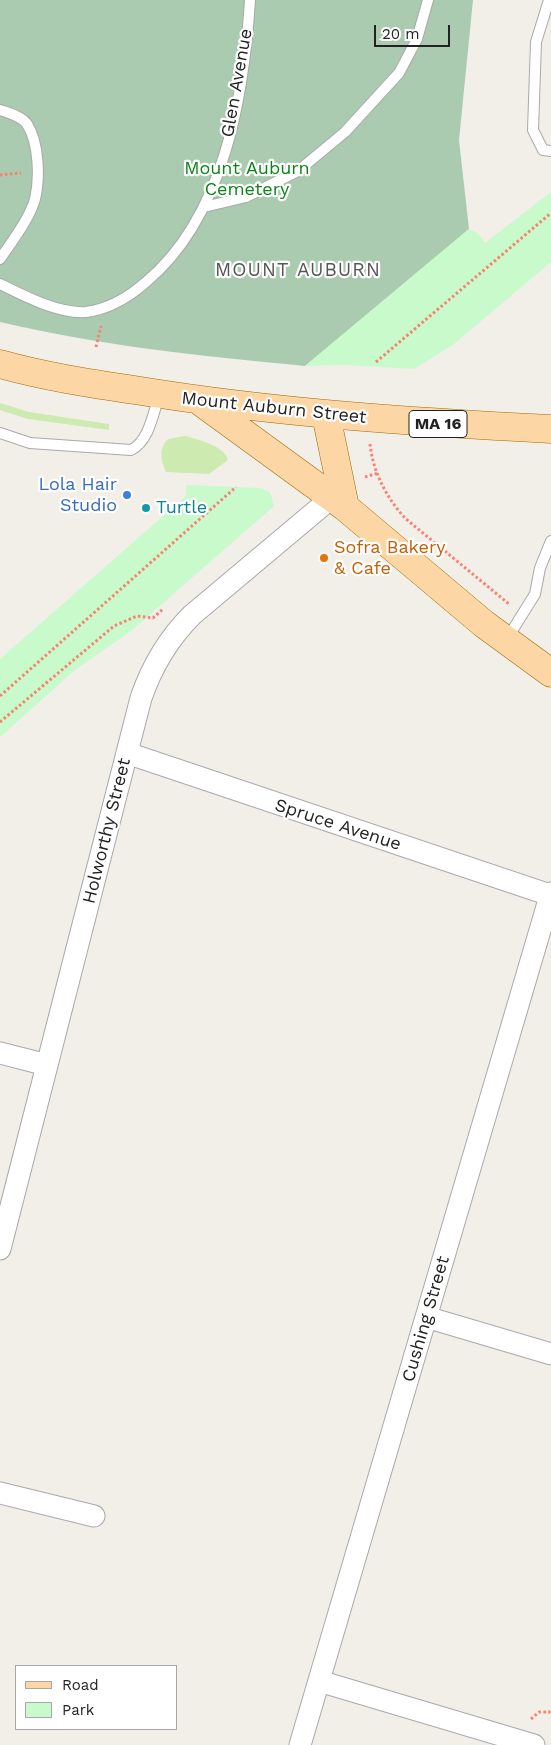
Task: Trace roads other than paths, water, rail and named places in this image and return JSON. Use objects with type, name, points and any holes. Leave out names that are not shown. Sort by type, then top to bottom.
[{"type":"main road","name":"Mount Auburn Street","points":[[0,364],[61,378],[198,400],[392,421],[551,429]]},
{"type":"main road","points":[[198,400],[345,493],[506,641],[551,673]]},
{"type":"main road","points":[[326,414],[345,493]]},
{"type":"street","name":"Holworthy Street","points":[[0,1249],[127,753],[150,676],[158,659],[176,632],[202,606],[345,493]]},
{"type":"street","name":"Spruce Avenue","points":[[127,753],[551,894]]},
{"type":"street","name":"Cushing Street","points":[[300,1745],[551,894]]},
{"type":"street","points":[[0,1053],[47,1066]]},
{"type":"street","points":[[426,1317],[551,1354]]},
{"type":"street","points":[[0,1493],[94,1516]]},
{"type":"street","points":[[319,1681],[534,1745]]},
{"type":"lane","name":"Glen Avenue","points":[[0,284],[29,299],[66,310],[84,312],[104,308],[129,296],[158,272],[180,245],[204,207],[232,126],[240,84],[250,0]]},
{"type":"lane","points":[[204,207],[246,197],[298,171],[345,132],[399,73],[417,39],[428,0]]},
{"type":"lane","points":[[549,0],[536,42],[533,130],[543,150],[551,151]]},
{"type":"lane","points":[[0,110],[15,115],[26,123],[35,145],[37,171],[34,200],[0,259]]},
{"type":"lane","points":[[0,433],[30,444],[131,450],[137,448],[145,437],[160,394]]},
{"type":"lane","points":[[506,641],[535,594],[540,568],[551,541]]},
{"type":"place","name":"Lola Hair Studio","points":[[127,495]]},
{"type":"place","name":"Turtle","points":[[146,508]]},
{"type":"place","name":"Sofra Bakery & Cafe","points":[[324,558]]},
{"type":"district","name":"MOUNT AUBURN","points":[[298,270]]},
{"type":"park label","name":"Mount Auburn Cemetery","points":[[247,179]]}]
